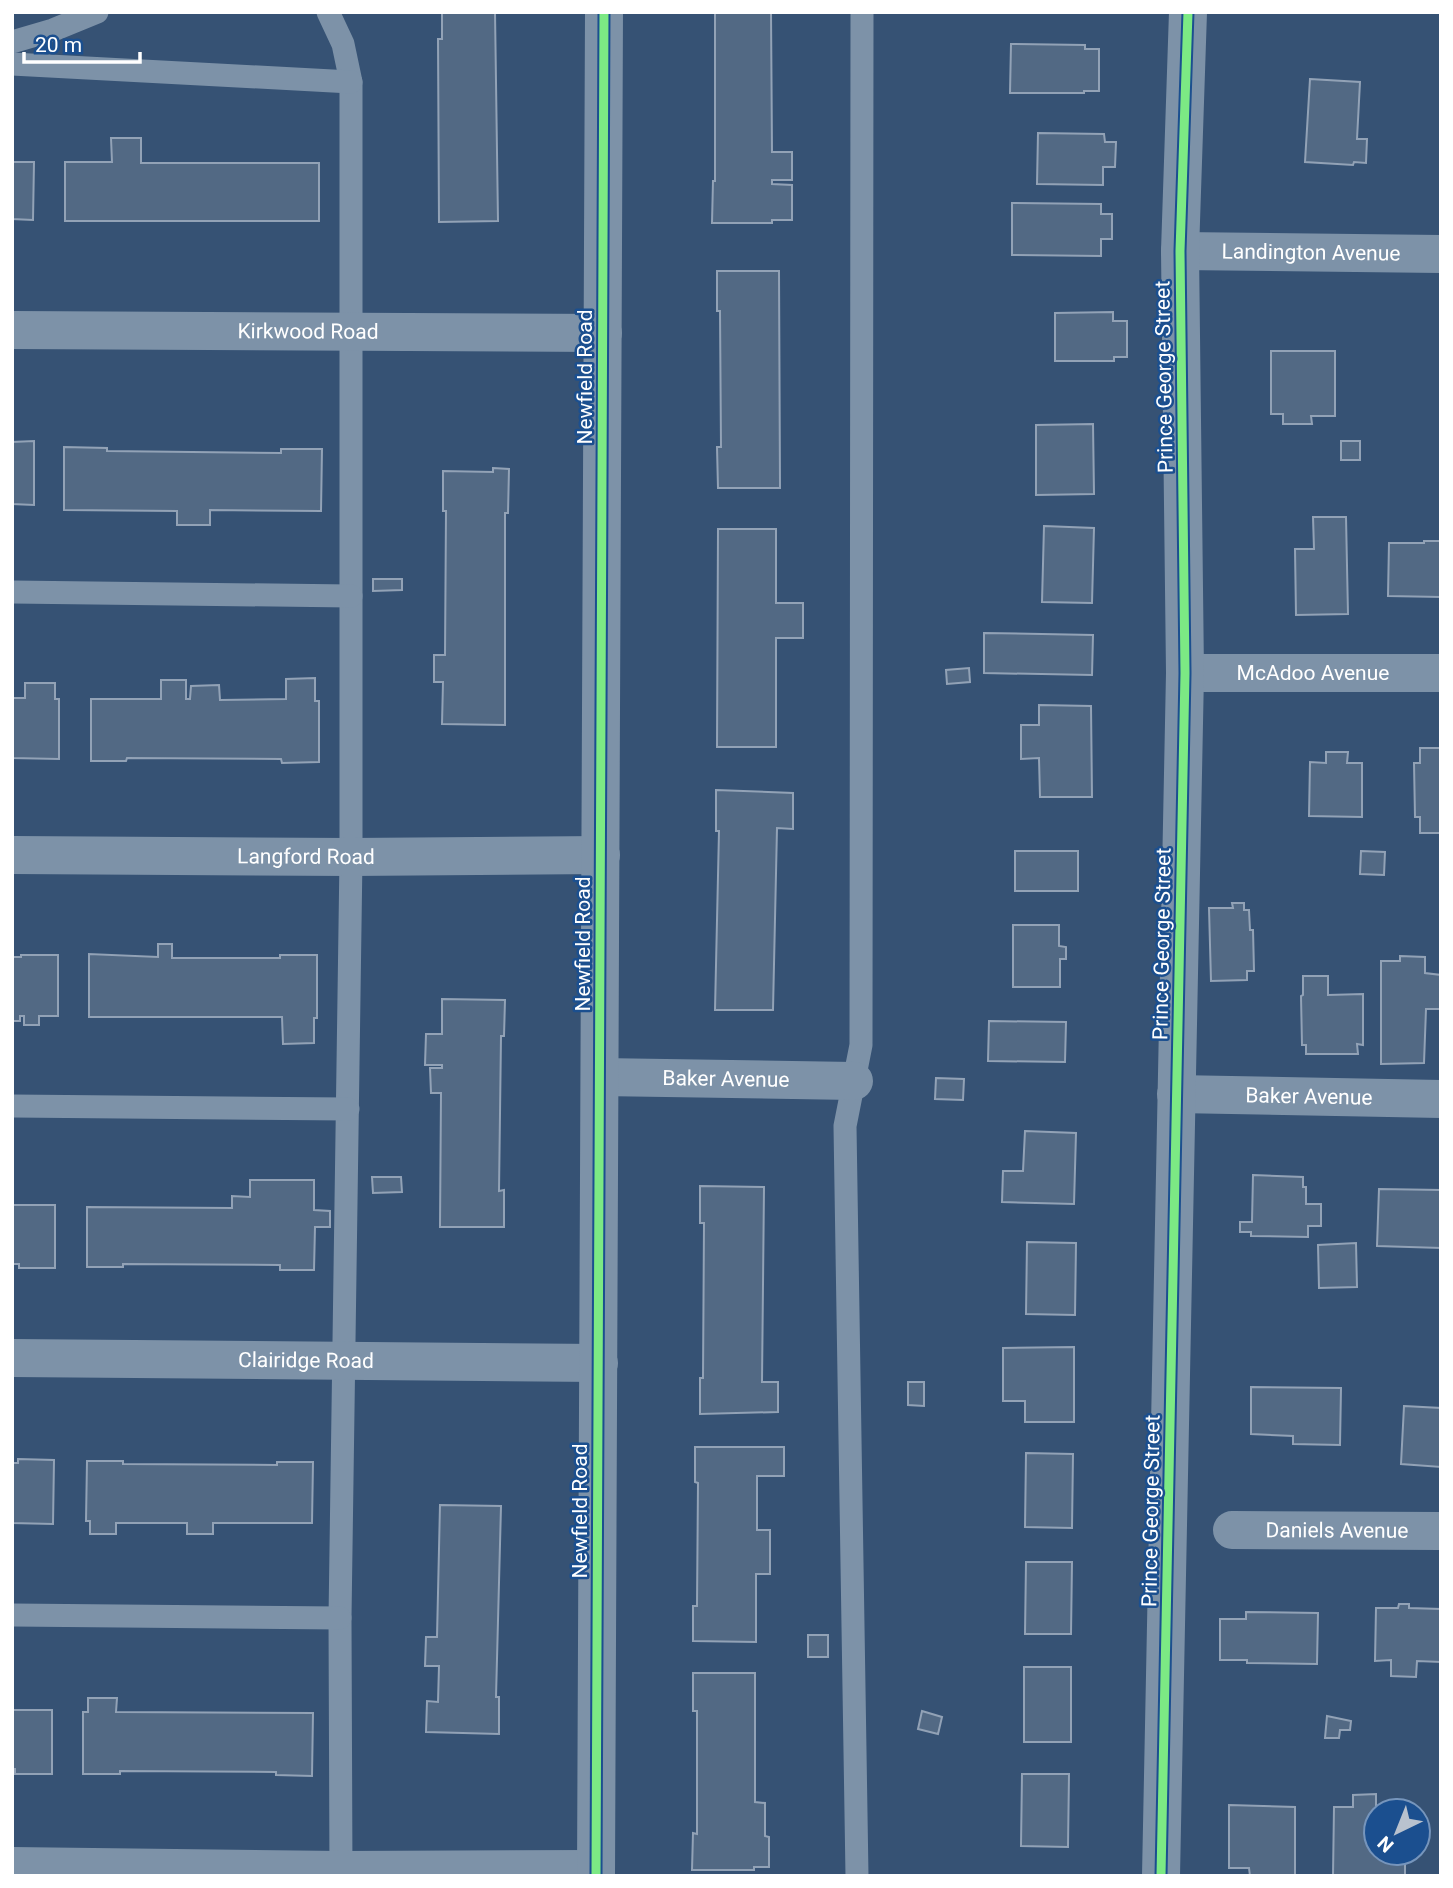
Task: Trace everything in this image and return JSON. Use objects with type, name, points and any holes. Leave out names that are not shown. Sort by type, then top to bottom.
[{"type":"street","name":"Newfield Road","points":[[596,1872],[604,12]]},
{"type":"street","name":"Prince George Street","points":[[1161,1876],[1185,673],[1181,251],[1188,12]]},
{"type":"street","name":"Landington Avenue","points":[[1181,251],[1441,254]]},
{"type":"street","name":"Kirkwood Road","points":[[12,330],[603,333]]},
{"type":"street","name":"McAdoo Avenue","points":[[1185,673],[1441,673]]},
{"type":"street","name":"Langford Road","points":[[12,855],[601,855]]},
{"type":"street","name":"Baker Avenue","points":[[600,1077],[854,1081]]},
{"type":"street","name":"Baker Avenue","points":[[1176,1094],[1441,1099]]},
{"type":"street","name":"Clairidge Road","points":[[12,1358],[598,1363]]},
{"type":"street","name":"Daniels Avenue","points":[[1232,1530],[1441,1531]]},
{"type":"street","points":[[12,1866],[341,1873],[596,1872]]},
{"type":"lane","points":[[12,42],[53,30],[97,12]]},
{"type":"lane","points":[[328,12],[343,44],[351,82],[351,857],[340,1618],[341,1873]]},
{"type":"lane","points":[[857,1876],[845,1126],[861,1045],[862,12]]},
{"type":"lane","points":[[12,64],[351,82]]},
{"type":"lane","points":[[12,592],[351,596]]},
{"type":"lane","points":[[12,1106],[348,1109]]},
{"type":"lane","points":[[12,1615],[340,1618]]},
{"type":"building","points":[[442,12],[495,12],[498,221],[439,222],[438,39],[442,39]]},
{"type":"building","points":[[715,12],[771,12],[772,152],[792,152],[792,180],[772,180],[772,184],[792,185],[792,220],[772,220],[772,223],[712,223],[715,181]]},
{"type":"building","points":[[1011,44],[1085,45],[1085,49],[1099,49],[1099,91],[1010,93]]},
{"type":"building","points":[[1310,79],[1360,82],[1357,139],[1367,139],[1366,163],[1354,162],[1353,165],[1305,162]]},
{"type":"building","points":[[1038,133],[1104,134],[1105,142],[1116,142],[1115,167],[1103,167],[1103,185],[1037,184]]},
{"type":"building","points":[[111,138],[141,138],[141,163],[319,163],[319,221],[65,221],[65,162],[112,162]]},
{"type":"building","points":[[12,162],[34,162],[33,220],[12,219]]},
{"type":"building","points":[[1012,203],[1101,204],[1101,214],[1112,214],[1112,239],[1101,239],[1101,256],[1012,255]]},
{"type":"building","points":[[717,271],[779,271],[780,488],[718,488],[717,447],[721,447]]},
{"type":"building","points":[[1113,312],[1113,321],[1127,321],[1127,357],[1114,357],[1114,361],[1055,361],[1055,313]]},
{"type":"building","points":[[1271,351],[1335,351],[1335,416],[1311,416],[1312,424],[1283,424],[1283,414],[1271,414]]},
{"type":"building","points":[[1093,424],[1094,494],[1036,495],[1036,425]]},
{"type":"building","points":[[34,441],[34,505],[12,504],[12,442]]},
{"type":"building","points":[[1341,441],[1360,441],[1360,460],[1341,460]]},
{"type":"building","points":[[64,447],[107,448],[107,451],[281,453],[281,449],[322,449],[321,511],[210,510],[210,525],[177,525],[177,511],[64,510]]},
{"type":"building","points":[[493,468],[509,469],[508,513],[505,513],[505,725],[442,724],[443,682],[434,682],[434,655],[445,655],[446,511],[443,511],[443,471],[493,472]]},
{"type":"building","points":[[1313,517],[1346,517],[1348,614],[1296,615],[1295,549],[1314,549]]},
{"type":"building","points":[[1044,526],[1094,528],[1092,603],[1042,602]]},
{"type":"building","points":[[718,529],[776,529],[776,603],[803,603],[803,638],[776,638],[776,747],[717,747]]},
{"type":"building","points":[[1441,541],[1441,597],[1388,596],[1389,543]]},
{"type":"building","points":[[373,579],[402,579],[402,590],[373,591]]},
{"type":"building","points":[[984,633],[1093,635],[1092,675],[984,673]]},
{"type":"building","points":[[969,668],[970,682],[947,684],[946,670]]},
{"type":"building","points":[[315,678],[315,701],[319,701],[319,762],[282,763],[281,759],[127,758],[126,761],[91,761],[91,699],[161,699],[161,680],[186,680],[186,699],[190,699],[191,686],[219,685],[220,700],[286,699],[286,679]]},
{"type":"building","points":[[25,683],[55,683],[55,699],[59,699],[59,759],[12,758],[12,698],[25,698]]},
{"type":"building","points":[[1039,705],[1091,706],[1092,797],[1040,797],[1039,758],[1021,759],[1021,725],[1039,725]]},
{"type":"building","points":[[1420,748],[1441,748],[1441,833],[1420,833],[1420,817],[1415,817],[1414,763],[1420,763]]},
{"type":"building","points":[[1326,752],[1348,752],[1347,763],[1362,763],[1362,817],[1309,816],[1310,762],[1326,763]]},
{"type":"building","points":[[716,790],[793,793],[793,829],[777,828],[773,1010],[715,1010],[719,831],[716,831]]},
{"type":"building","points":[[1015,851],[1078,851],[1078,891],[1015,891]]},
{"type":"building","points":[[1361,851],[1385,852],[1384,875],[1360,874]]},
{"type":"building","points":[[1232,903],[1244,903],[1244,910],[1249,910],[1250,930],[1253,930],[1254,971],[1247,971],[1247,980],[1211,981],[1209,908],[1233,908]]},
{"type":"building","points":[[1013,925],[1059,925],[1059,946],[1066,947],[1066,959],[1060,959],[1060,987],[1013,987]]},
{"type":"building","points":[[158,944],[172,944],[172,958],[280,958],[280,955],[317,955],[317,1018],[314,1018],[314,1043],[283,1044],[282,1017],[89,1017],[89,954],[158,957]]},
{"type":"building","points":[[58,955],[58,1016],[39,1016],[39,1025],[24,1025],[24,1016],[20,1016],[20,1021],[12,1021],[12,957]]},
{"type":"building","points":[[1400,956],[1425,957],[1425,973],[1441,975],[1441,1009],[1426,1009],[1424,1063],[1381,1064],[1381,961],[1400,961]]},
{"type":"building","points":[[1303,976],[1328,976],[1328,995],[1363,994],[1363,1045],[1357,1044],[1358,1054],[1306,1054],[1306,1045],[1302,1045]]},
{"type":"building","points":[[442,999],[505,1000],[504,1036],[501,1036],[499,1191],[504,1190],[504,1227],[440,1227],[441,1093],[431,1093],[430,1068],[442,1068],[442,1065],[425,1065],[426,1034],[442,1034]]},
{"type":"building","points":[[989,1021],[1066,1022],[1065,1062],[988,1061]]},
{"type":"building","points":[[936,1078],[964,1079],[963,1100],[935,1099]]},
{"type":"building","points":[[1025,1131],[1076,1133],[1074,1204],[1002,1202],[1003,1171],[1023,1171]]},
{"type":"building","points":[[1253,1175],[1303,1177],[1306,1204],[1321,1204],[1321,1226],[1308,1226],[1308,1237],[1251,1236],[1251,1232],[1240,1232],[1240,1222],[1252,1222]]},
{"type":"building","points":[[372,1177],[401,1177],[402,1192],[373,1193]]},
{"type":"building","points":[[250,1180],[314,1180],[314,1210],[330,1211],[330,1227],[315,1227],[314,1270],[280,1270],[280,1265],[123,1264],[123,1267],[87,1267],[87,1207],[232,1208],[232,1196],[250,1197]]},
{"type":"building","points":[[700,1186],[764,1187],[762,1382],[778,1382],[778,1412],[700,1414],[700,1378],[703,1378],[704,1223],[700,1223]]},
{"type":"building","points":[[1379,1189],[1441,1190],[1441,1248],[1377,1246]]},
{"type":"building","points":[[12,1205],[55,1205],[55,1268],[19,1268],[19,1264],[12,1264]]},
{"type":"building","points":[[1027,1242],[1076,1243],[1075,1315],[1026,1314]]},
{"type":"building","points":[[1356,1243],[1357,1287],[1319,1288],[1318,1245]]},
{"type":"building","points":[[1074,1347],[1074,1422],[1025,1422],[1025,1401],[1003,1401],[1003,1348]]},
{"type":"building","points":[[908,1382],[924,1382],[924,1406],[908,1405]]},
{"type":"building","points":[[1251,1387],[1341,1388],[1340,1445],[1293,1444],[1293,1436],[1251,1434]]},
{"type":"building","points":[[1404,1406],[1441,1408],[1441,1467],[1401,1464]]},
{"type":"building","points":[[695,1447],[784,1447],[784,1476],[757,1476],[757,1530],[770,1530],[770,1574],[756,1574],[756,1642],[693,1641],[693,1606],[697,1606],[698,1483],[695,1482]]},
{"type":"building","points":[[1026,1453],[1073,1454],[1072,1528],[1025,1527]]},
{"type":"building","points":[[18,1459],[54,1460],[53,1524],[12,1523],[12,1463],[18,1463]]},
{"type":"building","points":[[87,1461],[123,1461],[123,1464],[277,1465],[277,1462],[313,1462],[312,1523],[213,1523],[213,1534],[187,1534],[187,1523],[116,1523],[116,1534],[90,1534],[90,1521],[86,1521]]},
{"type":"building","points":[[440,1505],[501,1506],[496,1697],[499,1697],[499,1734],[426,1732],[427,1701],[438,1702],[439,1666],[425,1666],[426,1637],[437,1637]]},
{"type":"building","points":[[1026,1562],[1072,1562],[1071,1634],[1025,1634]]},
{"type":"building","points":[[1399,1604],[1409,1604],[1409,1608],[1441,1609],[1441,1662],[1417,1661],[1416,1677],[1391,1676],[1391,1660],[1375,1661],[1376,1608],[1398,1608]]},
{"type":"building","points":[[1246,1612],[1318,1613],[1317,1664],[1220,1660],[1220,1619],[1246,1619]]},
{"type":"building","points":[[808,1635],[828,1635],[828,1657],[808,1657]]},
{"type":"building","points":[[1024,1667],[1071,1667],[1071,1742],[1024,1742]]},
{"type":"building","points":[[693,1673],[755,1673],[755,1802],[765,1803],[769,1867],[754,1867],[754,1870],[692,1870],[693,1833],[697,1834],[697,1711],[693,1711]]},
{"type":"building","points":[[88,1698],[117,1698],[116,1712],[313,1713],[312,1776],[276,1775],[276,1772],[120,1771],[120,1774],[83,1774],[83,1712],[88,1712]]},
{"type":"building","points":[[12,1710],[52,1710],[52,1774],[15,1774],[15,1769],[12,1769]]},
{"type":"building","points":[[922,1711],[942,1717],[938,1734],[918,1729]]},
{"type":"building","points":[[1327,1716],[1351,1721],[1350,1730],[1340,1730],[1339,1738],[1325,1738]]},
{"type":"building","points":[[1022,1774],[1069,1774],[1068,1847],[1021,1846]]},
{"type":"building","points":[[1376,1794],[1376,1797],[1362,1797],[1362,1867],[1405,1867],[1405,1876],[1333,1876],[1334,1807],[1353,1807],[1353,1795]]},
{"type":"building","points":[[1229,1805],[1295,1807],[1295,1876],[1250,1876],[1249,1868],[1229,1868]]},
{"type":"cycle path","points":[[596,1876],[604,12]]},
{"type":"cycle path","points":[[1161,1876],[1185,673],[1180,251],[1188,12]]}]
